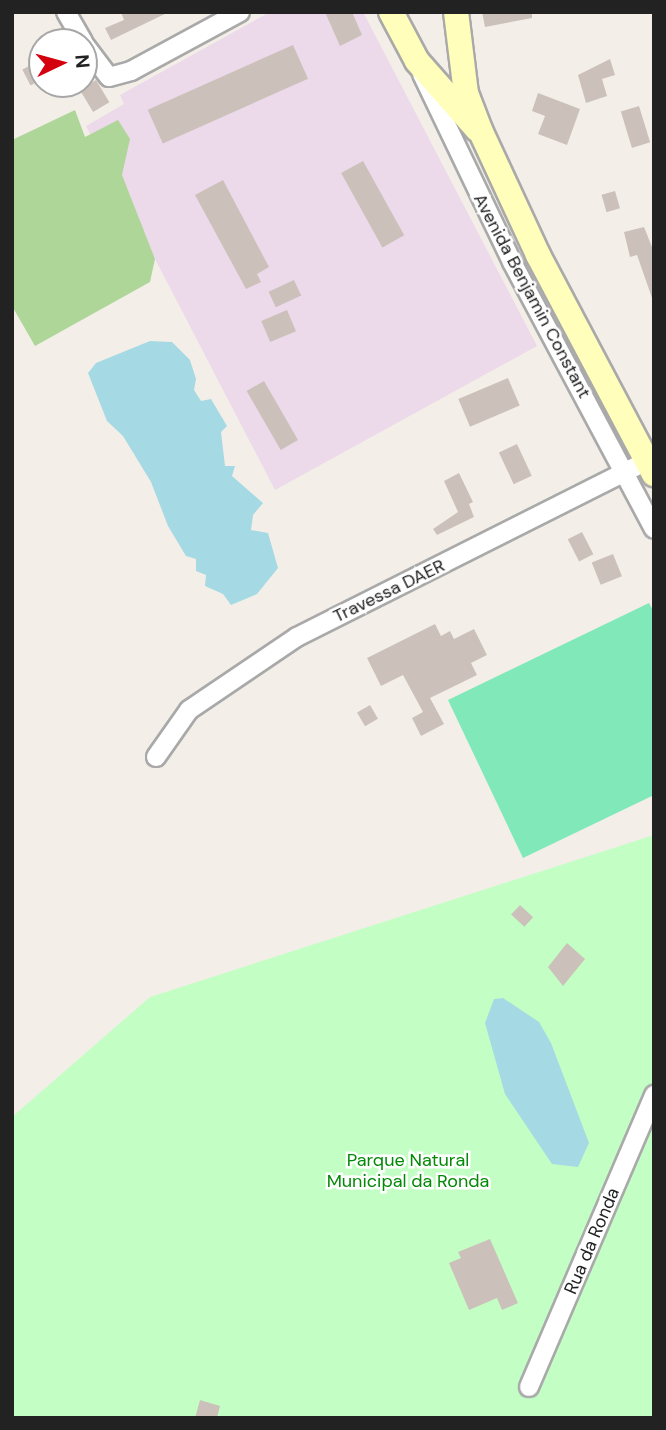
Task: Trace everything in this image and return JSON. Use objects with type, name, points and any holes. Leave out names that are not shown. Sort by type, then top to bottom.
[{"type":"main road","points":[[391,12],[417,61],[460,115],[481,132]]},
{"type":"main road","name":"Avenida Benjamin Constant","points":[[456,12],[466,93],[481,132],[538,255],[648,453]]},
{"type":"main road","points":[[417,61],[437,61],[458,42]]},
{"type":"street","points":[[66,12],[75,28]]},
{"type":"street","points":[[98,63],[109,77],[131,71],[240,12]]},
{"type":"street","name":"Avenida Benjamin Constant","points":[[417,61],[434,106],[512,262],[654,528]]},
{"type":"street","name":"Travessa DAER","points":[[156,757],[189,710],[297,637],[625,474],[648,453]]},
{"type":"street","name":"Rua da Ronda","points":[[529,1387],[654,1095]]},
{"type":"shaded area","points":[[270,12],[363,12],[537,346],[275,490],[86,126],[124,104],[120,95]]},
{"type":"green space","points":[[75,110],[85,137],[118,120],[130,139],[122,175],[155,259],[150,282],[35,346],[12,306],[12,140]]},
{"type":"green space","points":[[649,603],[654,612],[654,795],[523,858],[448,700]]},
{"type":"green space","name":"Parque Natural Municipal da Ronda","points":[[654,835],[654,1418],[12,1418],[12,1117],[150,997]]},
{"type":"water","points":[[150,341],[172,342],[190,360],[196,379],[194,390],[201,401],[211,399],[227,426],[221,432],[225,466],[235,466],[232,476],[263,503],[253,515],[251,530],[268,533],[278,568],[257,594],[231,605],[223,594],[205,586],[206,575],[196,571],[196,559],[186,556],[168,526],[151,482],[123,436],[107,421],[88,373],[96,363]]},
{"type":"water","points":[[503,998],[539,1022],[551,1043],[589,1143],[578,1167],[552,1164],[505,1094],[485,1023],[494,999]]},
{"type":"building","points":[[121,12],[169,12],[111,40],[105,28],[124,20]]},
{"type":"building","points":[[325,12],[352,12],[362,35],[340,46]]},
{"type":"building","points":[[482,12],[532,12],[532,18],[485,27]]},
{"type":"building","points":[[293,45],[308,79],[163,143],[148,110]]},
{"type":"building","points":[[610,59],[615,75],[602,79],[607,96],[586,103],[578,75]]},
{"type":"building","points":[[28,67],[28,81],[22,69]]},
{"type":"building","points":[[98,83],[109,102],[93,112],[85,98],[98,98]]},
{"type":"building","points":[[538,93],[580,109],[567,145],[538,134],[545,116],[532,111]]},
{"type":"building","points":[[639,106],[650,142],[632,148],[621,112]]},
{"type":"building","points":[[363,161],[404,235],[382,247],[341,173]]},
{"type":"building","points":[[223,180],[269,267],[257,274],[261,282],[246,289],[195,195]]},
{"type":"building","points":[[615,191],[620,208],[607,212],[602,195]]},
{"type":"building","points":[[644,227],[654,252],[652,298],[637,255],[630,257],[624,232]]},
{"type":"building","points":[[294,280],[301,295],[276,307],[269,292]]},
{"type":"building","points":[[287,310],[296,331],[270,342],[261,321]]},
{"type":"building","points":[[508,378],[520,406],[470,427],[458,399]]},
{"type":"building","points":[[264,381],[298,440],[281,450],[247,391]]},
{"type":"building","points":[[517,444],[532,476],[514,484],[499,452]]},
{"type":"building","points":[[459,473],[473,502],[469,504],[474,517],[437,535],[433,529],[458,512],[444,481]]},
{"type":"building","points":[[582,532],[593,554],[579,562],[568,539]]},
{"type":"building","points":[[613,554],[622,576],[601,585],[592,563]]},
{"type":"building","points":[[435,624],[441,636],[450,631],[454,639],[474,629],[487,655],[471,663],[477,675],[430,698],[444,724],[421,736],[412,718],[423,712],[403,675],[381,686],[367,658]]},
{"type":"building","points":[[370,705],[378,719],[365,726],[357,712]]},
{"type":"building","points":[[520,905],[533,917],[524,927],[511,915]]},
{"type":"building","points":[[567,943],[585,959],[563,986],[548,967]]},
{"type":"building","points":[[490,1239],[518,1303],[502,1310],[497,1298],[469,1310],[449,1263],[461,1258],[458,1252]]},
{"type":"building","points":[[200,1400],[220,1406],[217,1418],[195,1418]]}]
